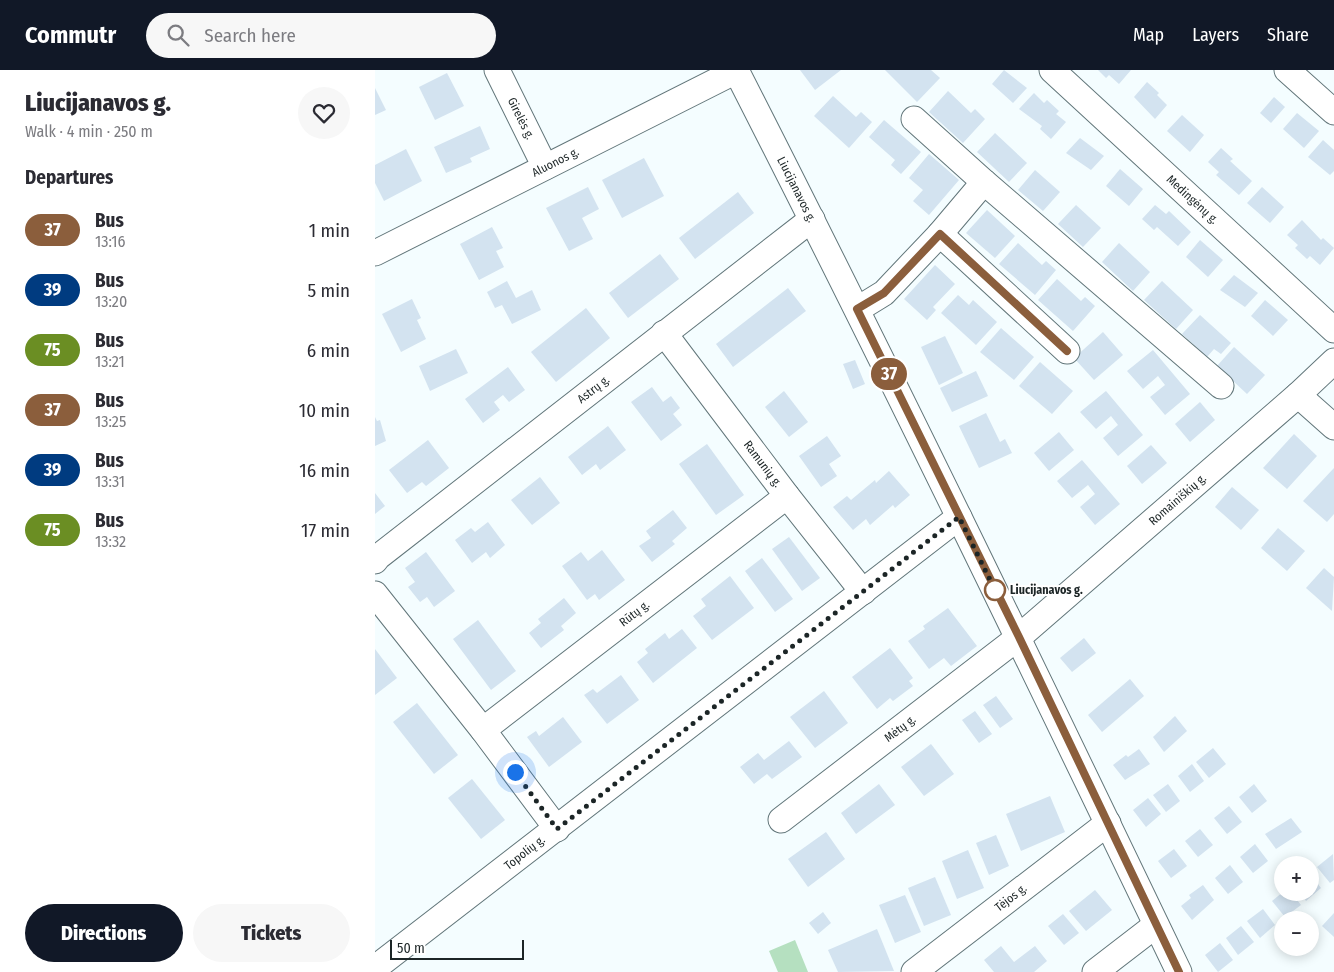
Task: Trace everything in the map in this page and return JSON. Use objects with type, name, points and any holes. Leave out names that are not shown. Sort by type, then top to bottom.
[{"type":"street","name":"Girelės g.","points":[[497,70],[545,167]]},
{"type":"street","name":"Aluonos g.","points":[[375,253],[736,70]]},
{"type":"street","name":"Liucijanavos g.","points":[[736,70],[857,309],[1019,637],[1179,972]]},
{"type":"street","name":"Medingėnų g.","points":[[1052,70],[1334,330]]},
{"type":"street","points":[[1287,70],[1334,112]]},
{"type":"street","points":[[914,119],[984,182],[1221,386]]},
{"type":"street","points":[[857,309],[884,293],[940,234],[984,182]]},
{"type":"street","name":"Astrų g.","points":[[375,561],[385,551],[812,219]]},
{"type":"street","points":[[940,234],[1067,351]]},
{"type":"street","name":"Ramunių g.","points":[[664,333],[787,496],[863,592]]},
{"type":"street","name":"Romainiškių g.","points":[[1019,637],[1299,395],[1334,361]]},
{"type":"street","points":[[1299,395],[1334,427]]},
{"type":"street","name":"Rūtų g.","points":[[483,730],[787,496]]},
{"type":"street","name":"Topolių g.","points":[[375,968],[959,517]]},
{"type":"street","points":[[375,594],[483,730],[557,829]]},
{"type":"street","name":"Mėtų g.","points":[[781,820],[1019,637]]},
{"type":"street","name":"Tėjos g.","points":[[915,972],[1108,823]]},
{"type":"street","points":[[1095,972],[1157,925]]},
{"type":"green space","points":[[795,940],[808,972],[778,972],[769,951]]},
{"type":"building","points":[[800,70],[841,70],[815,90]]},
{"type":"building","points":[[885,70],[931,70],[940,78],[917,102]]},
{"type":"building","points":[[1004,70],[1027,88],[1013,103],[992,84]]},
{"type":"building","points":[[1098,70],[1131,70],[1119,84],[1109,75],[1106,78]]},
{"type":"building","points":[[447,73],[464,106],[435,120],[419,87]]},
{"type":"building","points":[[1147,82],[1159,93],[1157,95],[1167,105],[1155,119],[1134,97]]},
{"type":"building","points":[[375,88],[386,110],[375,115]]},
{"type":"building","points":[[948,91],[971,113],[975,109],[985,119],[963,143],[929,112]]},
{"type":"building","points":[[1034,93],[1044,103],[1047,100],[1059,111],[1056,114],[1066,122],[1051,139],[1040,129],[1042,126],[1019,109]]},
{"type":"building","points":[[833,96],[856,117],[861,112],[872,122],[849,148],[814,116]]},
{"type":"building","points":[[1274,97],[1285,107],[1271,123],[1260,113]]},
{"type":"building","points":[[1297,113],[1319,131],[1304,148],[1283,129]]},
{"type":"building","points":[[1182,115],[1204,135],[1190,152],[1167,131]]},
{"type":"building","points":[[884,120],[921,152],[901,174],[891,165],[895,160],[869,137]]},
{"type":"building","points":[[480,126],[490,149],[470,158],[472,162],[446,173],[434,147]]},
{"type":"building","points":[[995,133],[1027,163],[1009,182],[977,152]]},
{"type":"building","points":[[1080,138],[1104,156],[1091,170],[1066,153]]},
{"type":"building","points":[[1323,140],[1334,150],[1334,171],[1330,175],[1308,157]]},
{"type":"building","points":[[1221,148],[1233,159],[1230,161],[1252,181],[1239,195],[1216,175],[1219,172],[1208,162]]},
{"type":"building","points":[[406,149],[422,181],[384,201],[375,183],[375,165]]},
{"type":"building","points":[[929,154],[959,180],[929,215],[913,201],[923,190],[909,178]]},
{"type":"building","points":[[644,158],[664,196],[622,218],[602,180]]},
{"type":"building","points":[[1120,169],[1143,189],[1129,206],[1106,186]]},
{"type":"building","points":[[1035,170],[1060,192],[1043,211],[1018,190]]},
{"type":"building","points":[[588,187],[599,209],[582,218],[593,239],[569,251],[546,208]]},
{"type":"building","points":[[1262,187],[1284,207],[1270,223],[1247,203]]},
{"type":"building","points":[[738,192],[754,213],[695,259],[679,238]]},
{"type":"building","points":[[1076,205],[1101,228],[1083,247],[1058,224]]},
{"type":"building","points":[[1155,205],[1166,214],[1169,211],[1191,232],[1178,246],[1157,227],[1154,230],[1142,219]]},
{"type":"building","points":[[987,210],[1015,236],[995,258],[966,233]]},
{"type":"building","points":[[1302,220],[1321,240],[1323,238],[1334,248],[1320,265],[1310,256],[1307,259],[1295,248],[1298,245],[1287,235]]},
{"type":"building","points":[[492,227],[503,248],[496,251],[504,267],[479,280],[460,244]]},
{"type":"building","points":[[1200,240],[1223,260],[1208,277],[1186,257]]},
{"type":"building","points":[[1018,243],[1042,265],[1046,261],[1056,270],[1035,295],[999,264]]},
{"type":"building","points":[[1119,243],[1150,272],[1133,291],[1102,262]]},
{"type":"building","points":[[660,254],[679,279],[628,318],[609,293]]},
{"type":"building","points":[[935,265],[955,284],[933,307],[936,310],[927,320],[904,299]]},
{"type":"building","points":[[1234,275],[1258,293],[1245,307],[1220,290]]},
{"type":"building","points":[[1057,279],[1081,301],[1085,297],[1095,306],[1073,331],[1038,300]]},
{"type":"building","points":[[507,281],[516,298],[532,290],[541,310],[512,324],[502,305],[495,308],[487,292]]},
{"type":"building","points":[[1162,281],[1193,310],[1176,329],[1144,300]]},
{"type":"building","points":[[788,288],[806,311],[733,367],[716,344]]},
{"type":"building","points":[[958,295],[969,305],[973,300],[997,322],[976,345],[941,313]]},
{"type":"building","points":[[412,299],[421,318],[417,320],[426,339],[401,352],[382,314]]},
{"type":"building","points":[[1265,300],[1288,320],[1273,336],[1251,316]]},
{"type":"building","points":[[586,308],[610,338],[556,382],[531,352]]},
{"type":"building","points":[[1200,315],[1231,343],[1221,354],[1214,349],[1207,357],[1182,334]]},
{"type":"building","points":[[1001,328],[1034,357],[1014,380],[980,352]]},
{"type":"building","points":[[1103,332],[1123,355],[1094,380],[1074,358]]},
{"type":"building","points":[[945,336],[963,373],[939,385],[921,347]]},
{"type":"building","points":[[1234,347],[1265,375],[1247,394],[1217,366]]},
{"type":"building","points":[[456,349],[468,373],[430,391],[419,366]]},
{"type":"building","points":[[1153,350],[1190,394],[1165,415],[1150,397],[1165,385],[1158,376],[1143,389],[1127,371]]},
{"type":"building","points":[[855,360],[865,384],[853,389],[843,364]]},
{"type":"building","points":[[1040,362],[1073,391],[1052,414],[1019,386]]},
{"type":"building","points":[[508,367],[525,390],[509,402],[503,395],[494,402],[500,410],[483,423],[465,399]]},
{"type":"building","points":[[976,371],[988,396],[952,412],[940,388]]},
{"type":"building","points":[[652,387],[663,402],[671,396],[680,408],[673,414],[682,425],[661,441],[631,402]]},
{"type":"building","points":[[784,391],[808,422],[789,437],[765,407]]},
{"type":"building","points":[[1106,391],[1143,435],[1118,456],[1103,438],[1118,425],[1111,416],[1096,429],[1080,412]]},
{"type":"building","points":[[1200,402],[1215,420],[1190,442],[1175,424]]},
{"type":"building","points":[[986,413],[1000,442],[1005,439],[1012,453],[979,468],[959,426]]},
{"type":"building","points":[[375,417],[377,421],[380,420],[386,441],[375,446]]},
{"type":"building","points":[[608,426],[626,450],[600,470],[596,464],[582,475],[568,457]]},
{"type":"building","points":[[1059,432],[1074,450],[1049,471],[1034,453]]},
{"type":"building","points":[[1294,434],[1317,456],[1287,489],[1263,468]]},
{"type":"building","points":[[827,436],[841,456],[829,464],[837,476],[821,487],[799,456]]},
{"type":"building","points":[[428,440],[449,468],[426,486],[422,482],[407,493],[389,470]]},
{"type":"building","points":[[707,444],[744,495],[716,515],[679,464]]},
{"type":"building","points":[[1151,445],[1167,463],[1142,484],[1127,466]]},
{"type":"building","points":[[1082,460],[1120,504],[1095,525],[1080,507],[1095,494],[1088,485],[1072,498],[1057,481]]},
{"type":"building","points":[[1334,468],[1334,514],[1327,522],[1303,501]]},
{"type":"building","points":[[889,471],[910,495],[895,508],[893,505],[870,525],[866,519],[853,530],[833,507],[847,496],[851,500],[875,480],[876,483]]},
{"type":"building","points":[[540,477],[560,503],[532,525],[511,500]]},
{"type":"building","points":[[1232,487],[1259,510],[1241,530],[1215,507]]},
{"type":"building","points":[[375,493],[385,506],[375,514]]},
{"type":"building","points":[[673,510],[687,528],[672,541],[675,544],[652,562],[639,546],[651,538],[646,531]]},
{"type":"building","points":[[488,522],[505,545],[490,558],[486,552],[472,563],[455,540],[471,528],[475,532]]},
{"type":"building","points":[[1278,528],[1305,551],[1287,571],[1261,548]]},
{"type":"building","points":[[789,537],[820,578],[802,591],[772,549]]},
{"type":"building","points":[[602,550],[625,580],[599,600],[595,594],[587,600],[562,566],[581,552],[588,561]]},
{"type":"building","points":[[426,552],[455,591],[434,607],[427,597],[420,602],[408,587],[415,582],[405,568]]},
{"type":"building","points":[[762,558],[793,599],[775,612],[745,571]]},
{"type":"building","points":[[1324,568],[1334,577],[1332,611],[1306,588]]},
{"type":"building","points":[[730,576],[754,608],[712,640],[693,616],[706,606],[701,599]]},
{"type":"building","points":[[564,598],[576,613],[561,626],[564,630],[541,648],[529,633],[541,623],[538,619]]},
{"type":"building","points":[[948,608],[977,646],[951,666],[944,658],[929,669],[908,641],[925,629],[923,626]]},
{"type":"building","points":[[478,620],[516,671],[491,690],[453,639]]},
{"type":"building","points":[[682,629],[697,648],[653,683],[637,662],[648,653],[645,649],[665,633],[669,639]]},
{"type":"building","points":[[1084,638],[1096,653],[1072,672],[1060,658]]},
{"type":"building","points":[[890,648],[913,678],[909,681],[913,686],[893,701],[890,698],[877,709],[852,677]]},
{"type":"building","points":[[375,649],[397,678],[375,695]]},
{"type":"building","points":[[621,675],[639,700],[607,724],[584,695],[593,689],[597,693]]},
{"type":"building","points":[[1130,679],[1144,696],[1102,732],[1088,715]]},
{"type":"building","points":[[824,691],[848,723],[815,748],[790,717]]},
{"type":"building","points":[[996,696],[1013,719],[1000,728],[983,705]]},
{"type":"building","points":[[417,703],[458,755],[434,774],[393,722]]},
{"type":"building","points":[[975,711],[992,734],[979,743],[962,720]]},
{"type":"building","points":[[1175,716],[1187,731],[1164,752],[1153,737]]},
{"type":"building","points":[[563,717],[582,742],[549,767],[527,737],[536,731],[539,736]]},
{"type":"building","points":[[789,741],[802,757],[772,779],[767,774],[754,784],[740,767],[758,753],[764,760]]},
{"type":"building","points":[[931,744],[954,774],[924,796],[901,767]]},
{"type":"building","points":[[1213,748],[1226,764],[1209,778],[1196,762]]},
{"type":"building","points":[[1139,749],[1150,764],[1125,780],[1113,765],[1126,755],[1128,757]]},
{"type":"building","points":[[1192,764],[1204,781],[1190,792],[1178,776]]},
{"type":"building","points":[[472,779],[505,820],[481,839],[448,798]]},
{"type":"building","points":[[879,784],[895,805],[856,834],[841,813]]},
{"type":"building","points":[[1168,784],[1180,801],[1166,812],[1153,795]]},
{"type":"building","points":[[1254,784],[1267,801],[1252,813],[1239,797]]},
{"type":"building","points":[[1050,796],[1065,832],[1021,851],[1006,814]]},
{"type":"building","points":[[1148,798],[1161,814],[1146,827],[1133,810]]},
{"type":"building","points":[[1229,806],[1242,822],[1227,834],[1214,818]]},
{"type":"building","points":[[1291,818],[1302,832],[1276,849],[1265,834]]},
{"type":"building","points":[[1200,829],[1213,845],[1198,857],[1185,841]]},
{"type":"building","points":[[826,832],[845,859],[808,887],[788,859]]},
{"type":"building","points":[[996,835],[1009,866],[989,875],[976,843]]},
{"type":"building","points":[[1255,844],[1268,861],[1253,873],[1240,857]]},
{"type":"building","points":[[1174,849],[1187,866],[1171,878],[1158,861]]},
{"type":"building","points":[[968,850],[984,888],[957,899],[942,861]]},
{"type":"building","points":[[1333,854],[1334,880],[1330,883],[1319,869],[1319,865]]},
{"type":"building","points":[[1230,865],[1243,882],[1228,894],[1215,878]]},
{"type":"building","points":[[935,877],[951,915],[924,926],[908,888]]},
{"type":"building","points":[[1203,885],[1214,900],[1192,920],[1181,906],[1191,898],[1189,895]]},
{"type":"building","points":[[1095,890],[1112,910],[1086,931],[1069,911]]},
{"type":"building","points":[[905,895],[921,932],[895,943],[879,905]]},
{"type":"building","points":[[1274,899],[1274,901],[1298,901],[1301,905],[1293,911],[1280,911],[1272,901]]},
{"type":"building","points":[[1263,909],[1274,926],[1260,938],[1247,921]]},
{"type":"building","points":[[823,912],[831,923],[818,934],[809,923]]},
{"type":"building","points":[[1334,913],[1334,937],[1322,926]]},
{"type":"building","points":[[1063,914],[1079,933],[1064,945],[1048,926]]},
{"type":"building","points":[[1241,926],[1254,942],[1238,955],[1226,938]]},
{"type":"building","points":[[877,929],[894,971],[838,972],[828,950]]},
{"type":"building","points":[[1220,943],[1233,960],[1218,972],[1205,955]]},
{"type":"building","points":[[1001,946],[1014,962],[1035,946],[1047,961],[1034,972],[994,972],[984,960]]},
{"type":"bus line","name":"37","points":[[1067,351],[940,234],[884,293],[857,309],[1019,637],[1179,972]]},
{"type":"place","name":"Liucijanavos g.","points":[[995,590]]},
{"type":"route","points":[[515,772],[557,829],[959,517],[995,590]]}]
